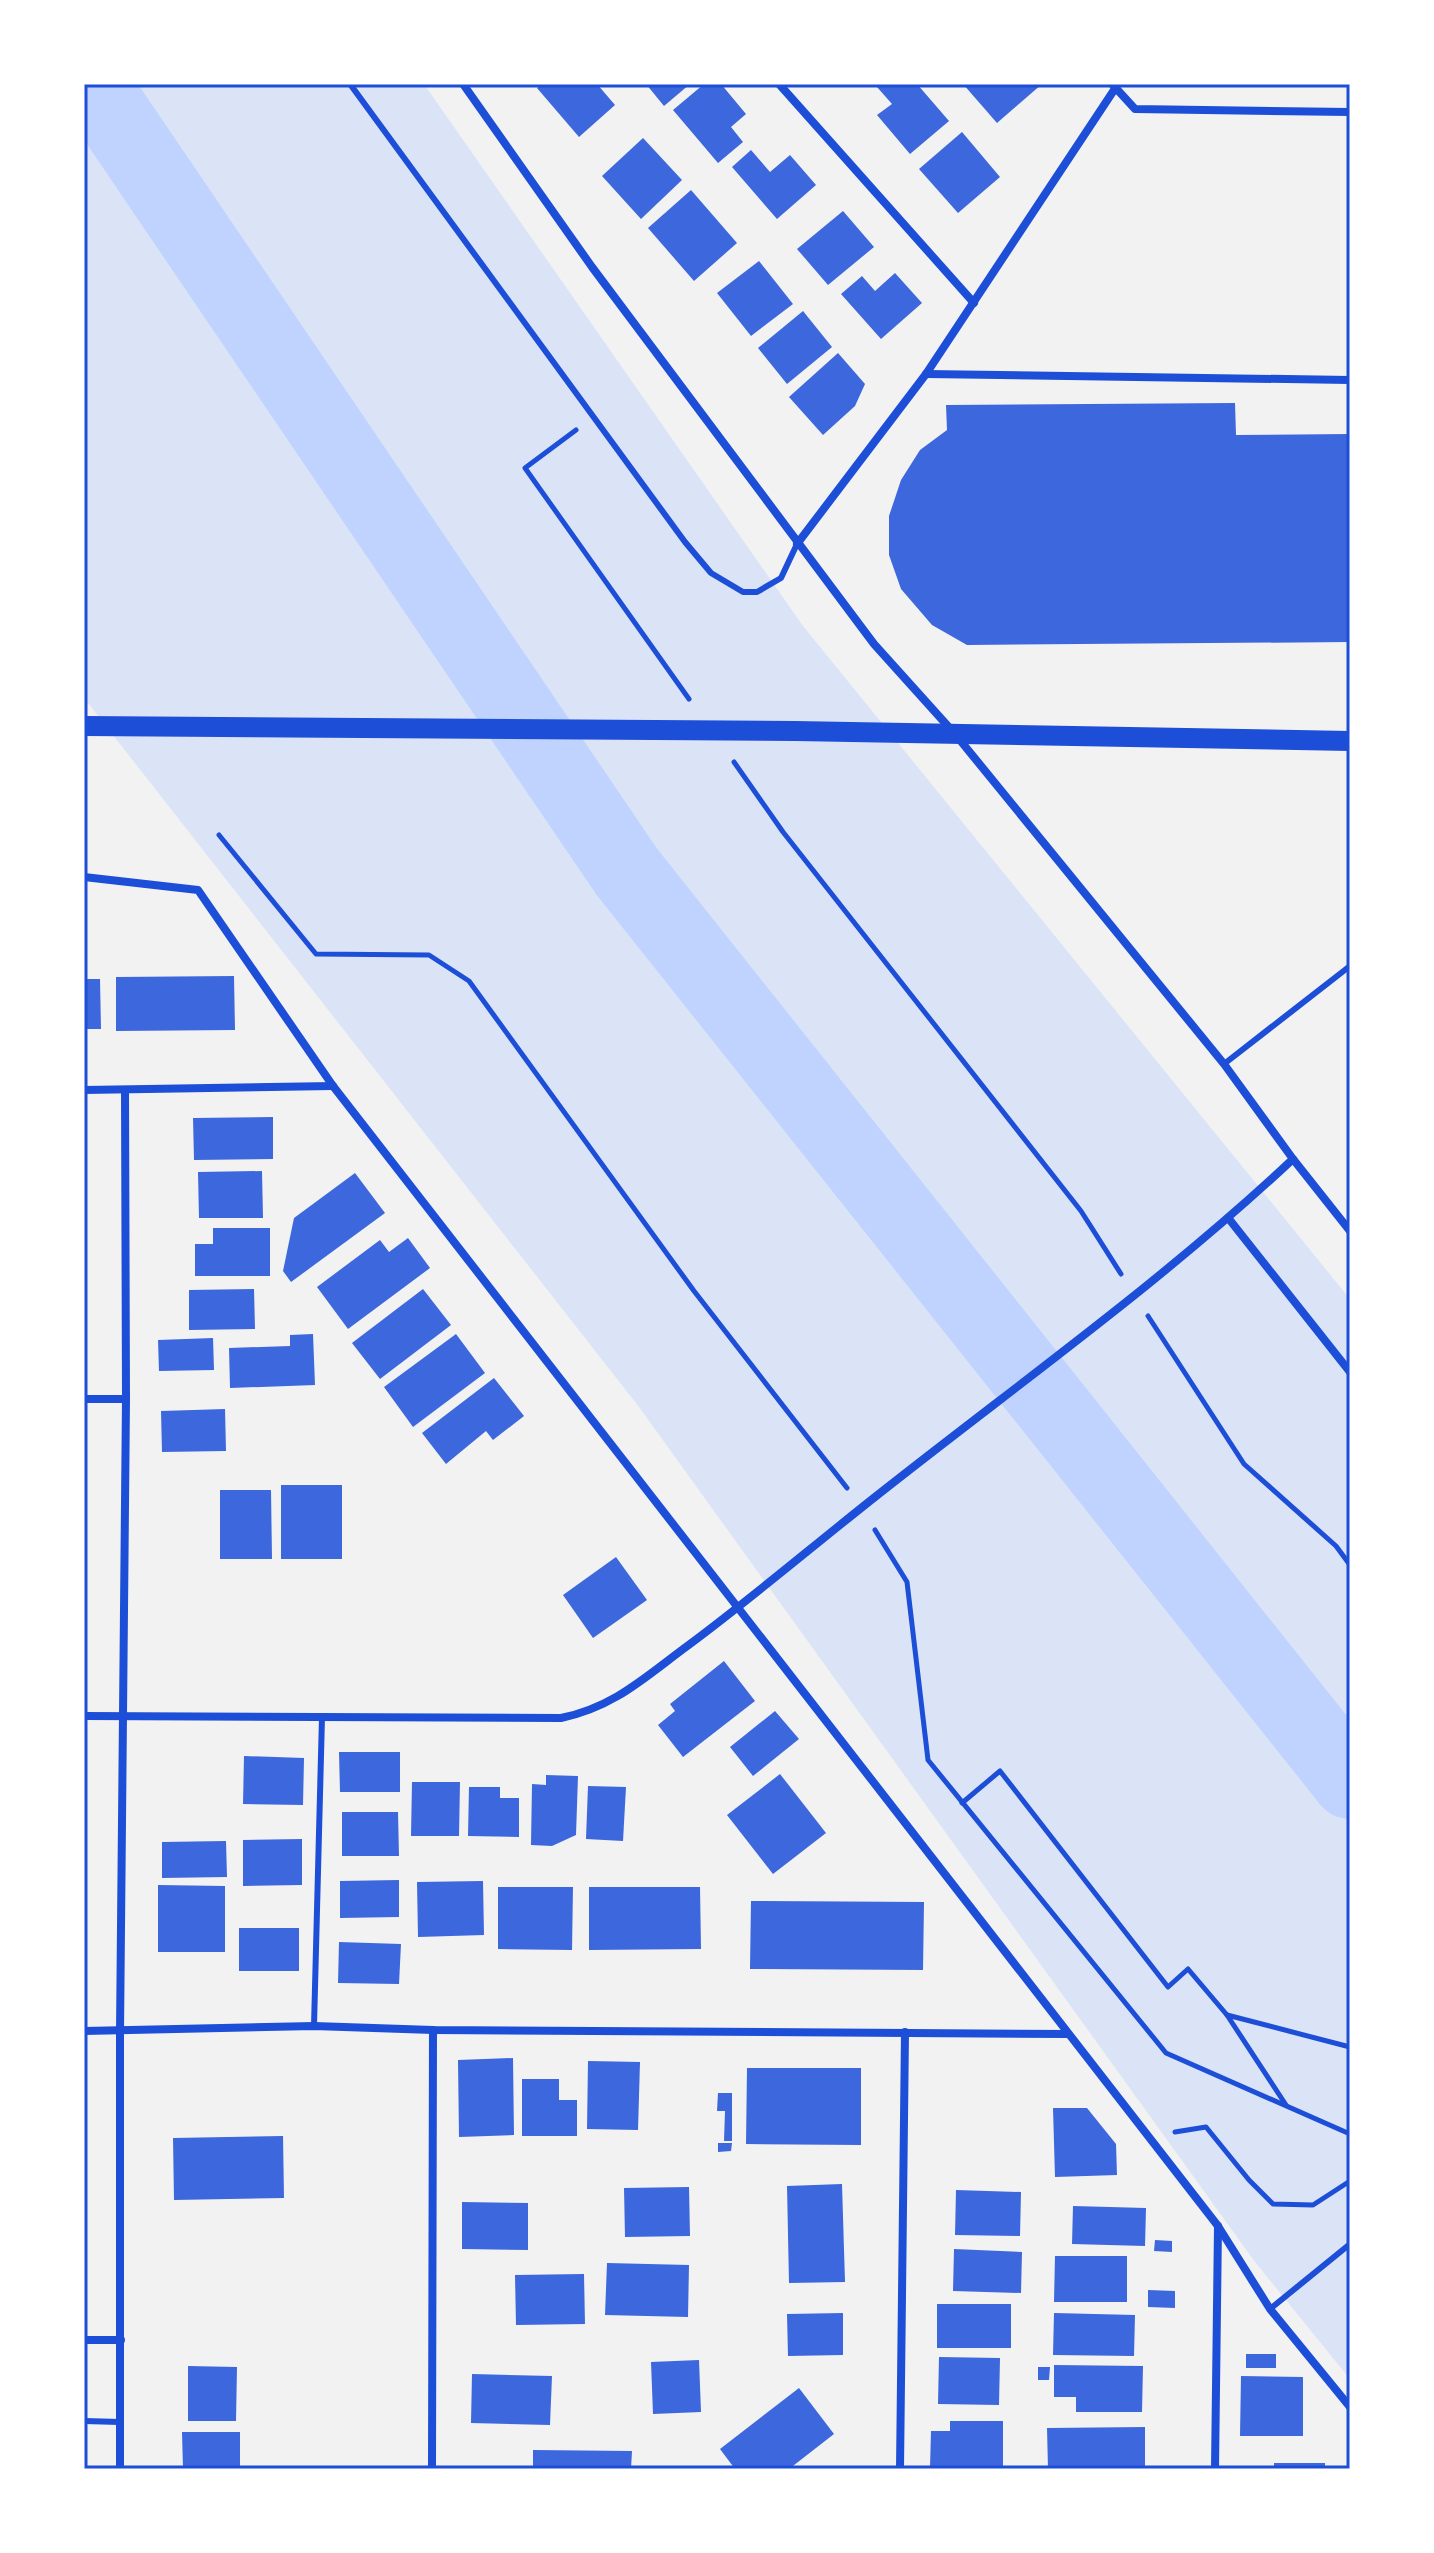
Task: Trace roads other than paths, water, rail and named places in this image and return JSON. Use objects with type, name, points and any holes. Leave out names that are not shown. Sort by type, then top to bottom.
[{"type":"main road","points":[[84,726],[795,731],[1350,741]]},
{"type":"street","points":[[463,84],[592,267],[874,644],[955,734],[1224,1064],[1350,1231]]},
{"type":"street","points":[[779,84],[974,303]]},
{"type":"street","points":[[797,544],[926,374],[1116,85],[1135,109],[1350,112]]},
{"type":"street","points":[[926,374],[1350,380]]},
{"type":"street","points":[[84,877],[198,890],[333,1086],[1218,2226],[1270,2309],[1350,2407]]},
{"type":"street","points":[[84,1090],[333,1086]]},
{"type":"street","points":[[120,2469],[125,1090]]},
{"type":"street","points":[[84,1716],[561,1718],[585,1713],[611,1702],[737,1609],[1195,1247],[1293,1159]]},
{"type":"street","points":[[1229,1219],[1350,1372]]},
{"type":"street","points":[[84,1399],[126,1399]]},
{"type":"street","points":[[84,2031],[314,2026],[433,2030],[1067,2034]]},
{"type":"street","points":[[432,2469],[433,2030]]},
{"type":"street","points":[[900,2469],[905,2032]]},
{"type":"street","points":[[1215,2469],[1218,2226]]},
{"type":"street","points":[[84,2340],[121,2340]]},
{"type":"lane","points":[[350,84],[685,542],[711,573],[743,592],[757,592],[781,578],[797,544]]},
{"type":"lane","points":[[1224,1064],[1350,966]]},
{"type":"lane","points":[[314,2026],[322,1717]]},
{"type":"lane","points":[[1270,2309],[1350,2244]]},
{"type":"lane","points":[[84,2421],[120,2422]]},
{"type":"waterway","points":[[92,84],[627,872],[1350,1781]]}]
